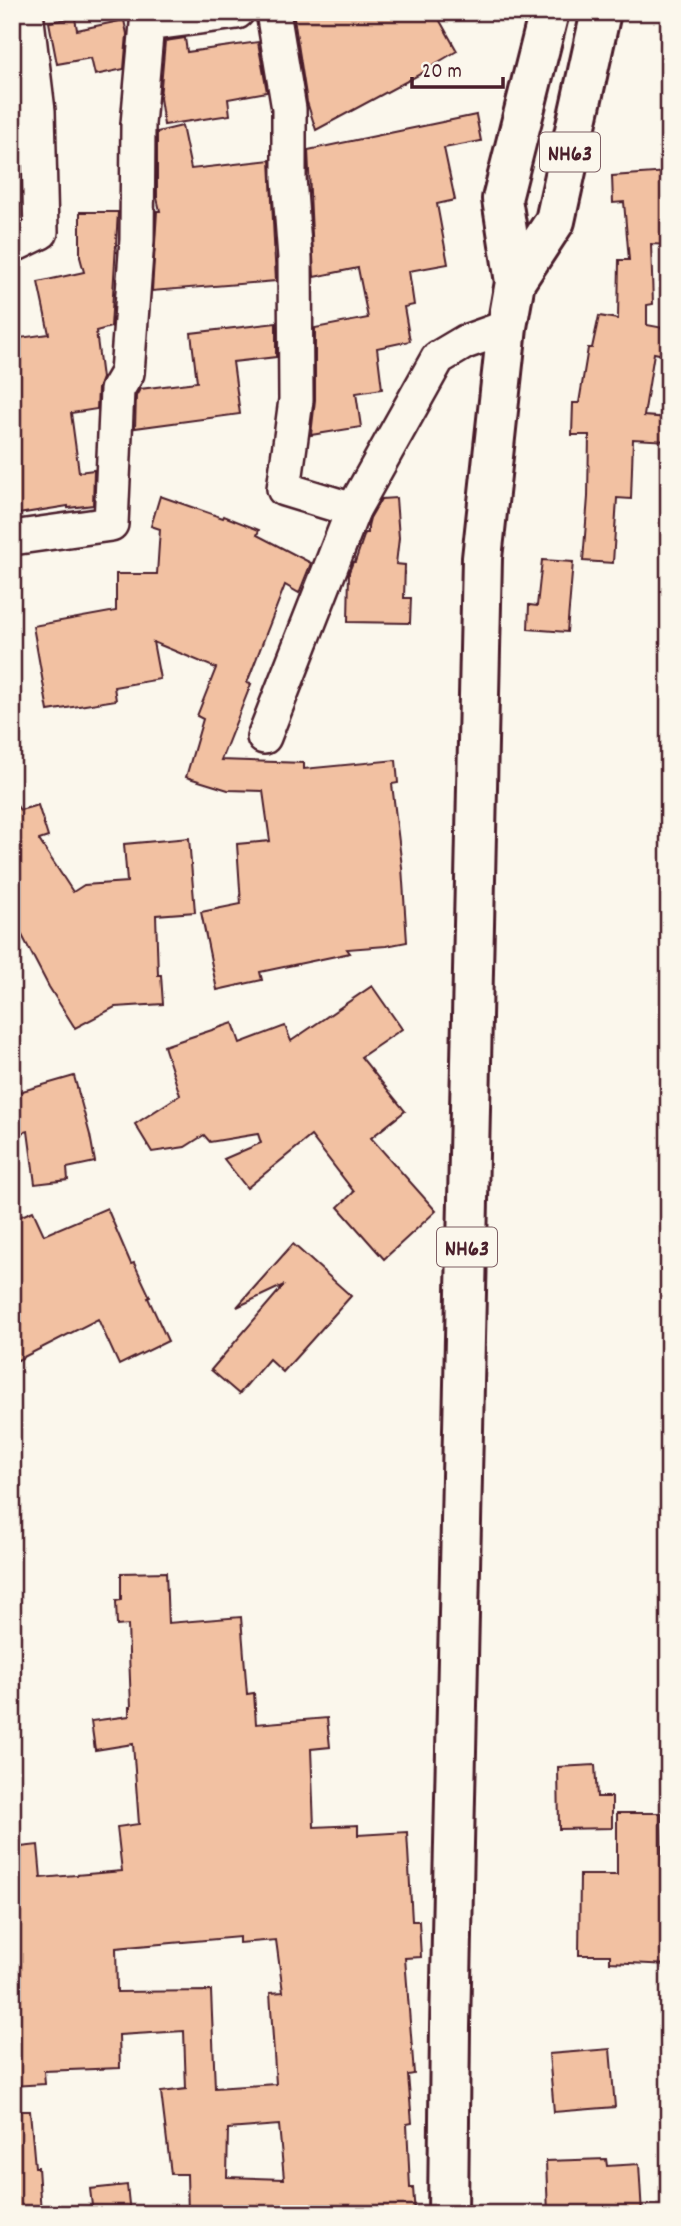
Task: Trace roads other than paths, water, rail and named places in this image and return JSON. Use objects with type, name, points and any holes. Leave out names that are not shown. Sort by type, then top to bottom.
[{"type":"highway","name":"NH63","points":[[448,2214],[450,1998],[482,558],[507,327],[515,282],[502,199],[549,12]]},
{"type":"highway","name":"NH63","points":[[515,282],[555,220],[601,12]]},
{"type":"street","points":[[12,246],[41,232],[38,111],[26,12]]},
{"type":"street","points":[[12,538],[111,524],[117,390],[127,373],[137,240],[138,124],[147,24],[237,12]]},
{"type":"street","points":[[273,12],[289,109],[289,178],[295,258],[296,400],[284,489],[353,510]]},
{"type":"street","points":[[264,737],[353,510],[438,359],[465,342],[507,327]]}]
